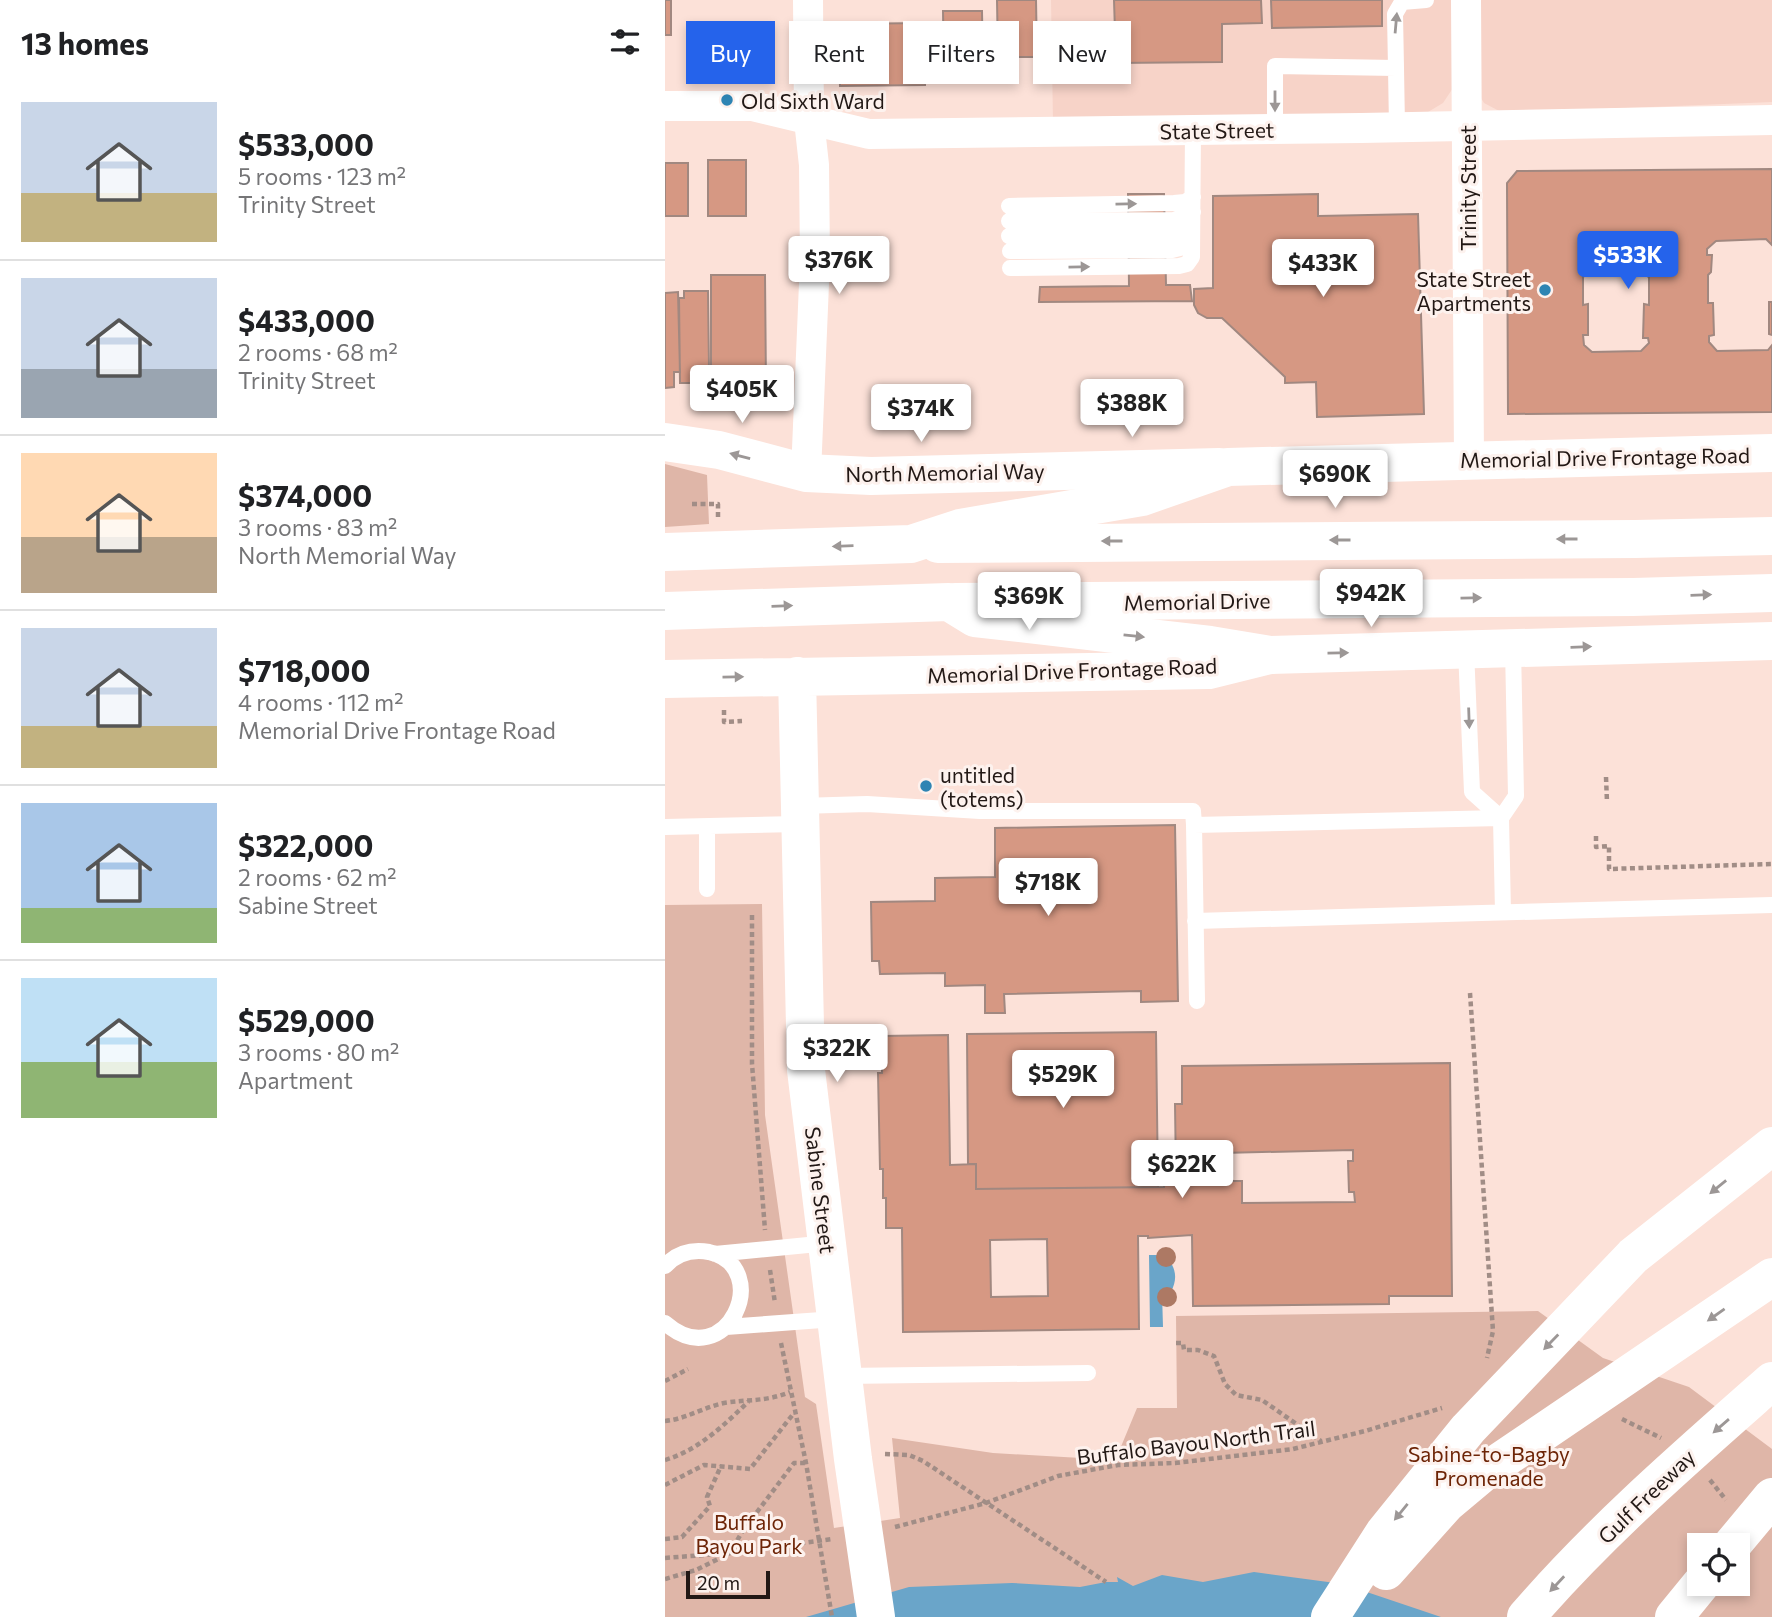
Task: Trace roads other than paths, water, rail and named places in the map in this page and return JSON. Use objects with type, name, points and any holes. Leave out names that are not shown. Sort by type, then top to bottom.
[{"type":"main road","name":"North Memorial Way","points":[[665,442],[719,450],[806,473],[871,476],[1228,467]]},
{"type":"main road","name":"Memorial Drive Frontage Road","points":[[1228,467],[1772,453]]},
{"type":"main road","points":[[911,544],[960,528],[1142,497],[1228,467]]},
{"type":"main road","points":[[665,552],[1048,541],[1772,536]]},
{"type":"main road","name":"Memorial Drive","points":[[665,611],[949,602],[1633,597],[1772,593]]},
{"type":"main road","points":[[949,602],[975,618],[1210,645],[1270,655]]},
{"type":"main road","name":"Memorial Drive Frontage Road","points":[[665,679],[1209,670],[1270,655],[1772,642]]},
{"type":"main road","name":"Sabine Street","points":[[797,676],[806,1070],[858,1495],[876,1617]]},
{"type":"main road","points":[[1330,1617],[1384,1533],[1468,1429],[1633,1256],[1772,1146]]},
{"type":"main road","points":[[1345,1617],[1413,1538],[1446,1504],[1482,1473],[1772,1276]]},
{"type":"main road","name":"Gulf Freeway","points":[[1526,1617],[1580,1559],[1681,1461],[1772,1381]]},
{"type":"main road","points":[[1742,1533],[1772,1497]]},
{"type":"main road","points":[[1674,1617],[1691,1596]]},
{"type":"street","points":[[806,473],[815,260],[814,165],[809,120],[808,0]]},
{"type":"street","name":"Trinity Street","points":[[1466,0],[1469,460]]},
{"type":"street","name":"State Street","points":[[665,106],[752,106],[869,134],[1772,120]]},
{"type":"lane","points":[[1397,127],[1395,14],[1402,2],[1426,0]]},
{"type":"lane","points":[[1275,129],[1275,66],[1396,68]]},
{"type":"lane","points":[[1010,268],[1187,264],[1192,257],[1193,130]]},
{"type":"lane","points":[[1193,219],[1184,247],[1172,250],[1009,229],[1193,219]]},
{"type":"lane","points":[[1503,912],[1501,818],[1516,796],[1513,648]]},
{"type":"lane","points":[[1466,650],[1472,792],[1501,818]]},
{"type":"lane","points":[[665,827],[707,827],[867,804],[981,811],[1193,811],[1197,1001]]},
{"type":"lane","points":[[1194,825],[1501,818]]},
{"type":"lane","points":[[707,827],[707,888]]},
{"type":"lane","points":[[1195,921],[1772,905]]},
{"type":"lane","points":[[715,1254],[828,1243]]},
{"type":"lane","points":[[665,1266],[685,1252],[700,1250],[715,1254],[737,1273],[741,1288],[741,1303],[735,1317],[715,1334],[701,1338],[688,1336],[675,1331],[665,1322]]},
{"type":"lane","points":[[726,1327],[836,1319]]},
{"type":"lane","points":[[843,1376],[1088,1373]]},
{"type":"water","points":[[1149,1255],[1161,1255],[1161,1263],[1171,1263],[1175,1274],[1171,1292],[1162,1293],[1163,1327],[1150,1327]]},
{"type":"water","points":[[1254,1572],[1343,1584],[1441,1617],[806,1617],[909,1587],[1012,1583],[1080,1587],[1118,1582],[1117,1577],[1133,1586],[1162,1575],[1203,1582]]},
{"type":"place","name":"Old Sixth Ward","points":[[727,100]]},
{"type":"place","name":"State Street Apartments","points":[[1545,290]]},
{"type":"place","name":"untitled (totems)","points":[[926,786]]},
{"type":"park label","name":"Sabine-to-Bagby Promenade","points":[[1489,1465]]},
{"type":"park label","name":"Buffalo Bayou Park","points":[[749,1533]]}]
